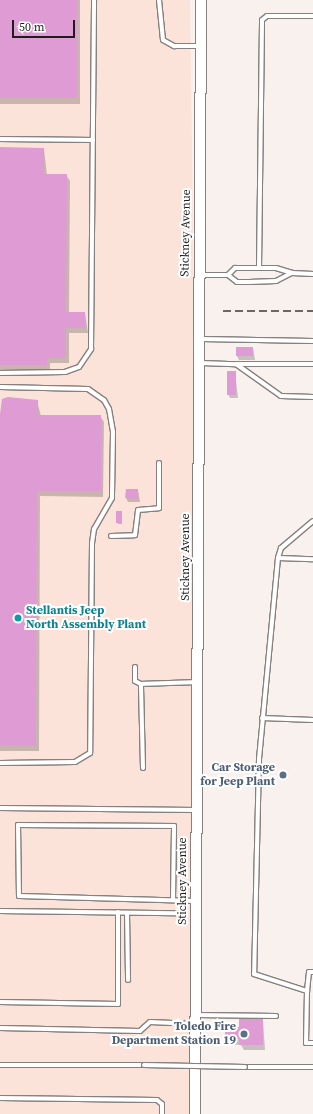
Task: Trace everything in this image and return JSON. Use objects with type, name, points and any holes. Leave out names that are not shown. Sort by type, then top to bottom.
[{"type":"street","name":"Stickney Avenue","points":[[195,1114],[198,682],[198,275],[201,0]]},
{"type":"lane","points":[[0,373],[65,372],[79,366],[91,349],[94,0]]},
{"type":"lane","points":[[159,0],[163,40],[174,46],[201,46]]},
{"type":"lane","points":[[259,268],[262,20],[267,16],[313,16]]},
{"type":"lane","points":[[0,139],[93,140]]},
{"type":"lane","points":[[228,275],[235,268],[276,268],[292,273],[313,274]]},
{"type":"lane","points":[[198,275],[228,275],[237,282],[248,282],[276,281],[292,273]]},
{"type":"lane","points":[[198,339],[313,341]]},
{"type":"lane","points":[[198,363],[313,364]]},
{"type":"lane","points":[[236,364],[281,396],[313,397]]},
{"type":"lane","points":[[0,386],[88,389],[104,400],[109,409],[113,432],[112,498],[94,529],[92,543],[90,753],[75,762],[0,763]]},
{"type":"lane","points":[[111,536],[135,535],[138,510],[159,508],[159,463]]},
{"type":"lane","points":[[307,991],[254,974],[262,718],[278,558],[281,548],[313,521]]},
{"type":"lane","points":[[278,558],[313,558]]},
{"type":"lane","points":[[135,667],[135,681],[141,684],[198,682]]},
{"type":"lane","points":[[141,684],[143,768]]},
{"type":"lane","points":[[262,718],[313,720]]},
{"type":"lane","points":[[0,808],[197,810]]},
{"type":"lane","points":[[173,900],[174,826],[18,825],[19,896],[196,901]]},
{"type":"lane","points":[[0,911],[176,913]]},
{"type":"lane","points":[[0,1002],[118,1004],[118,912]]},
{"type":"lane","points":[[127,912],[128,980]]},
{"type":"lane","points":[[313,972],[309,972],[307,991],[306,1043],[313,1044]]},
{"type":"lane","points":[[0,1028],[140,1030],[150,1022],[276,1016]]},
{"type":"lane","points":[[0,1065],[313,1067]]},
{"type":"lane","points":[[0,1098],[157,1100],[162,1104],[162,1114]]},
{"type":"shaded area","points":[[0,0],[190,0],[198,593],[196,1114],[0,1114]]},
{"type":"building","points":[[0,0],[77,0],[77,98],[0,98]]},
{"type":"building","points":[[0,147],[44,148],[44,174],[67,174],[66,312],[85,312],[85,328],[66,328],[66,358],[47,358],[47,365],[0,365]]},
{"type":"building","points":[[236,347],[253,347],[253,356],[236,356]]},
{"type":"building","points":[[227,371],[236,371],[236,395],[227,395]]},
{"type":"building","name":"Stellantis Jeep North Assembly Plant","points":[[8,397],[38,400],[38,415],[101,415],[101,491],[37,491],[36,746],[0,745],[0,414],[2,399]]},
{"type":"building","points":[[126,489],[138,489],[138,499],[125,498]]},
{"type":"building","points":[[116,511],[122,511],[122,523],[116,523]]},
{"type":"building","name":"Toledo Fire Department Station 19","points":[[239,1019],[263,1019],[263,1045],[239,1045],[239,1039],[225,1039],[225,1026],[239,1027]]},
{"type":"railway","points":[[223,311],[313,311]]},
{"type":"place","name":"Stellantis Jeep North Assembly Plant","points":[[18,618]]},
{"type":"place","name":"Car Storage for Jeep Plant","points":[[283,775]]},
{"type":"place","name":"Toledo Fire Department Station 19","points":[[244,1034]]}]
